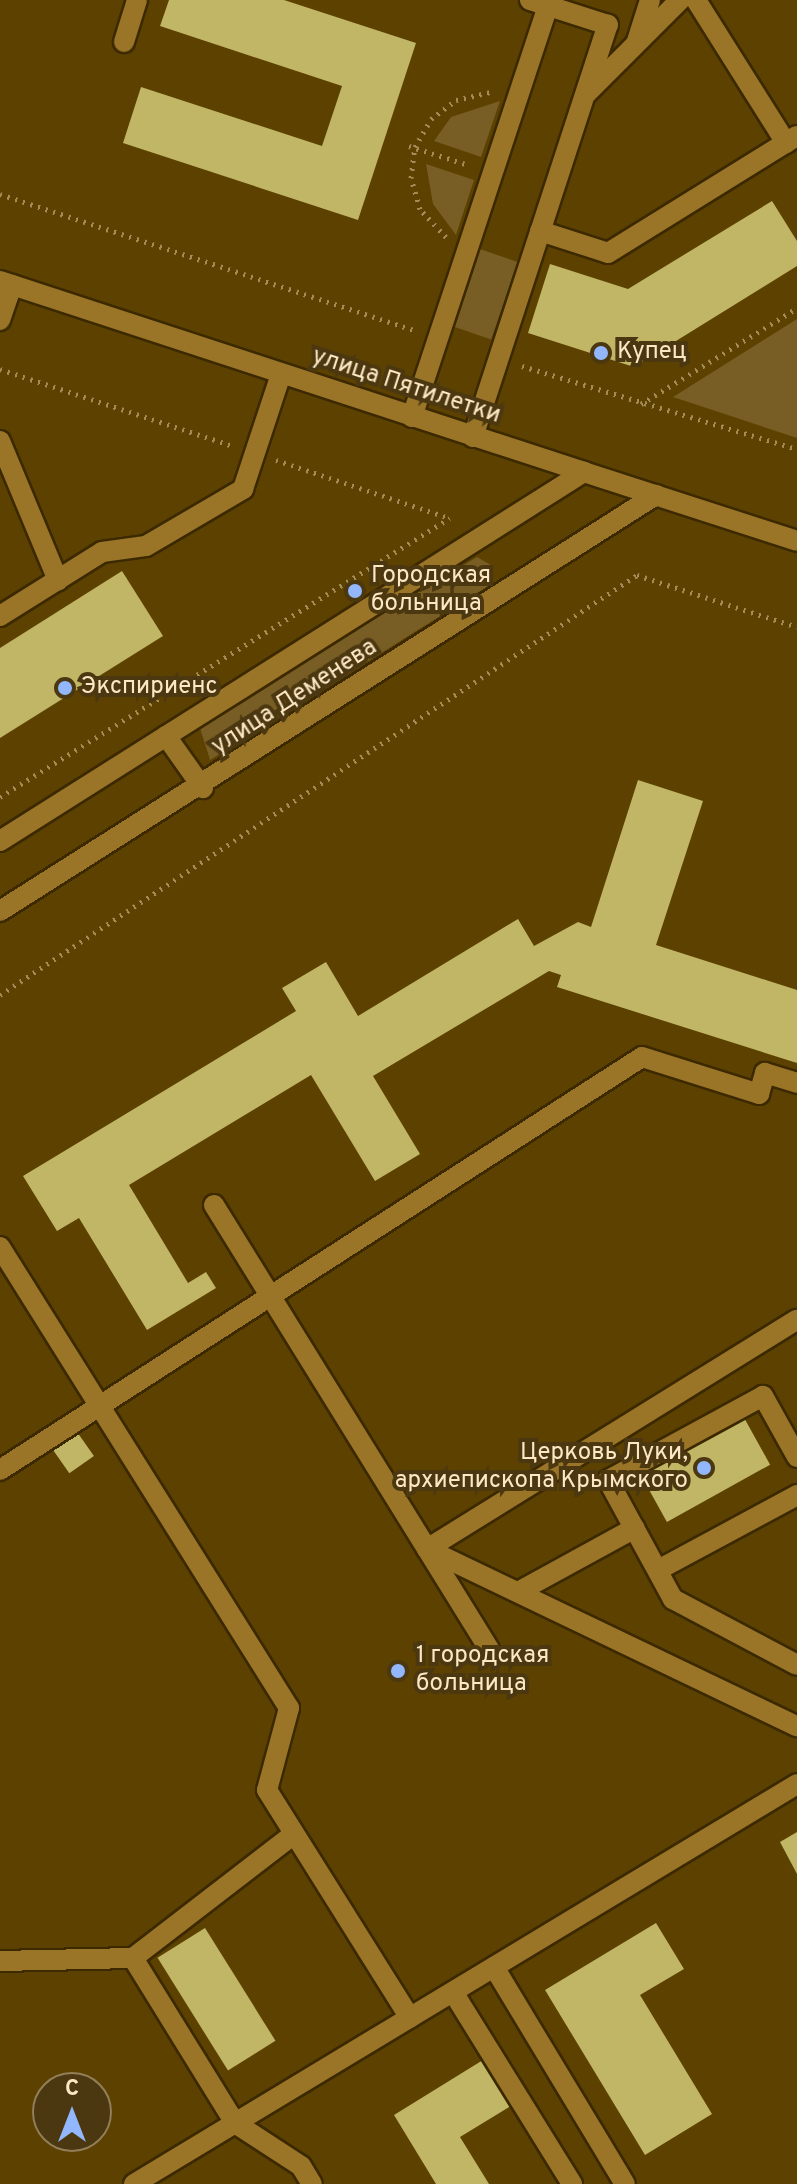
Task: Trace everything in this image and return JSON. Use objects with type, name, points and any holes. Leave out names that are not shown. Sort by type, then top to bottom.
[{"type":"main road","points":[[124,42],[137,0]]},
{"type":"main road","points":[[635,45],[650,0]]},
{"type":"main road","points":[[585,96],[680,0]]},
{"type":"main road","points":[[540,231],[608,253],[791,140],[696,0]]},
{"type":"main road","points":[[412,417],[518,95],[552,4],[608,25],[473,437]]},
{"type":"main road","points":[[0,320],[6,283]]},
{"type":"main road","name":"улица Пятилетки","points":[[6,283],[797,541]]},
{"type":"main road","points":[[0,616],[102,552],[146,546],[243,489],[281,374]]},
{"type":"main road","points":[[0,441],[58,580]]},
{"type":"main road","name":"улица Деменева","points":[[0,841],[584,472]]},
{"type":"main road","name":"улица Деменева","points":[[0,911],[203,788],[656,495]]},
{"type":"main road","name":"улица Деменева","points":[[166,736],[203,788]]},
{"type":"main road","points":[[0,1470],[101,1408],[642,1057],[759,1094],[765,1073],[797,1083]]},
{"type":"main road","points":[[214,1205],[489,1649]]},
{"type":"main road","points":[[0,1247],[289,1708],[267,1790],[410,2018]]},
{"type":"main road","points":[[427,1549],[797,1320]]},
{"type":"main road","points":[[797,1457],[763,1396],[608,1480],[673,1599],[797,1665]]},
{"type":"main road","points":[[658,1570],[797,1495]]},
{"type":"main road","points":[[518,1592],[635,1528]]},
{"type":"main road","points":[[427,1549],[797,1726]]},
{"type":"main road","points":[[134,2184],[797,1784]]},
{"type":"main road","points":[[0,1961],[133,1958],[294,1834]]},
{"type":"main road","points":[[133,1958],[235,2123],[301,2166],[312,2184]]},
{"type":"main road","points":[[494,1967],[625,2184]]},
{"type":"main road","points":[[453,1992],[572,2184]]},
{"type":"path","points":[[467,249],[440,233],[420,209],[411,178],[412,147],[431,119],[456,100],[487,92],[518,95]]},
{"type":"path","points":[[412,147],[492,173]]},
{"type":"path","points":[[0,194],[438,338]]},
{"type":"path","points":[[640,404],[797,308]]},
{"type":"path","points":[[498,358],[640,404],[797,449]]},
{"type":"path","points":[[0,369],[450,518],[0,797]]},
{"type":"path","points":[[0,995],[637,575],[797,627]]},
{"type":"shaded area","points":[[500,101],[481,157],[434,141],[451,117]]},
{"type":"shaded area","points":[[426,164],[474,180],[456,235],[433,204]]},
{"type":"shaded area","points":[[480,249],[518,262],[491,340],[453,327]]},
{"type":"shaded area","points":[[797,319],[797,438],[673,397]]},
{"type":"shaded area","points":[[477,557],[491,565],[493,583],[210,760],[199,725]]},
{"type":"building","points":[[169,0],[284,0],[416,43],[358,220],[123,143],[141,87],[322,146],[342,86],[160,26]]},
{"type":"building","points":[[772,201],[797,241],[797,266],[634,367],[528,333],[550,264],[628,289]]},
{"type":"building","points":[[122,571],[163,636],[0,738],[0,648]]},
{"type":"building","points":[[638,780],[703,801],[656,945],[797,990],[797,1063],[557,987],[561,975],[549,971],[373,1076],[420,1154],[375,1181],[311,1075],[129,1185],[188,1283],[206,1272],[216,1288],[147,1330],[79,1218],[57,1231],[23,1176],[296,1011],[282,988],[326,962],[358,1016],[518,919],[534,946],[578,922],[591,927]]},
{"type":"building","name":"Церковь Луки, архиепископа Крымского","points":[[742,1414],[770,1465],[667,1522],[639,1471]]},
{"type":"building","points":[[75,1429],[94,1456],[69,1473],[50,1446]]},
{"type":"building","points":[[797,1832],[797,1874],[780,1842]]},
{"type":"building","points":[[656,1923],[684,1969],[640,1995],[712,2114],[645,2155],[545,1990]]},
{"type":"building","points":[[205,1928],[275,2041],[228,2070],[158,1958]]},
{"type":"building","points":[[483,2060],[511,2106],[460,2137],[489,2184],[436,2184],[394,2115]]},
{"type":"place","name":"Купец","points":[[601,353]]},
{"type":"place","name":"Городская больница","points":[[355,591]]},
{"type":"place","name":"Экспириенс","points":[[65,688]]},
{"type":"place","name":"Церковь Луки, архиепископа Крымского","points":[[704,1468]]},
{"type":"place","name":"1 городская больница","points":[[398,1671]]}]
